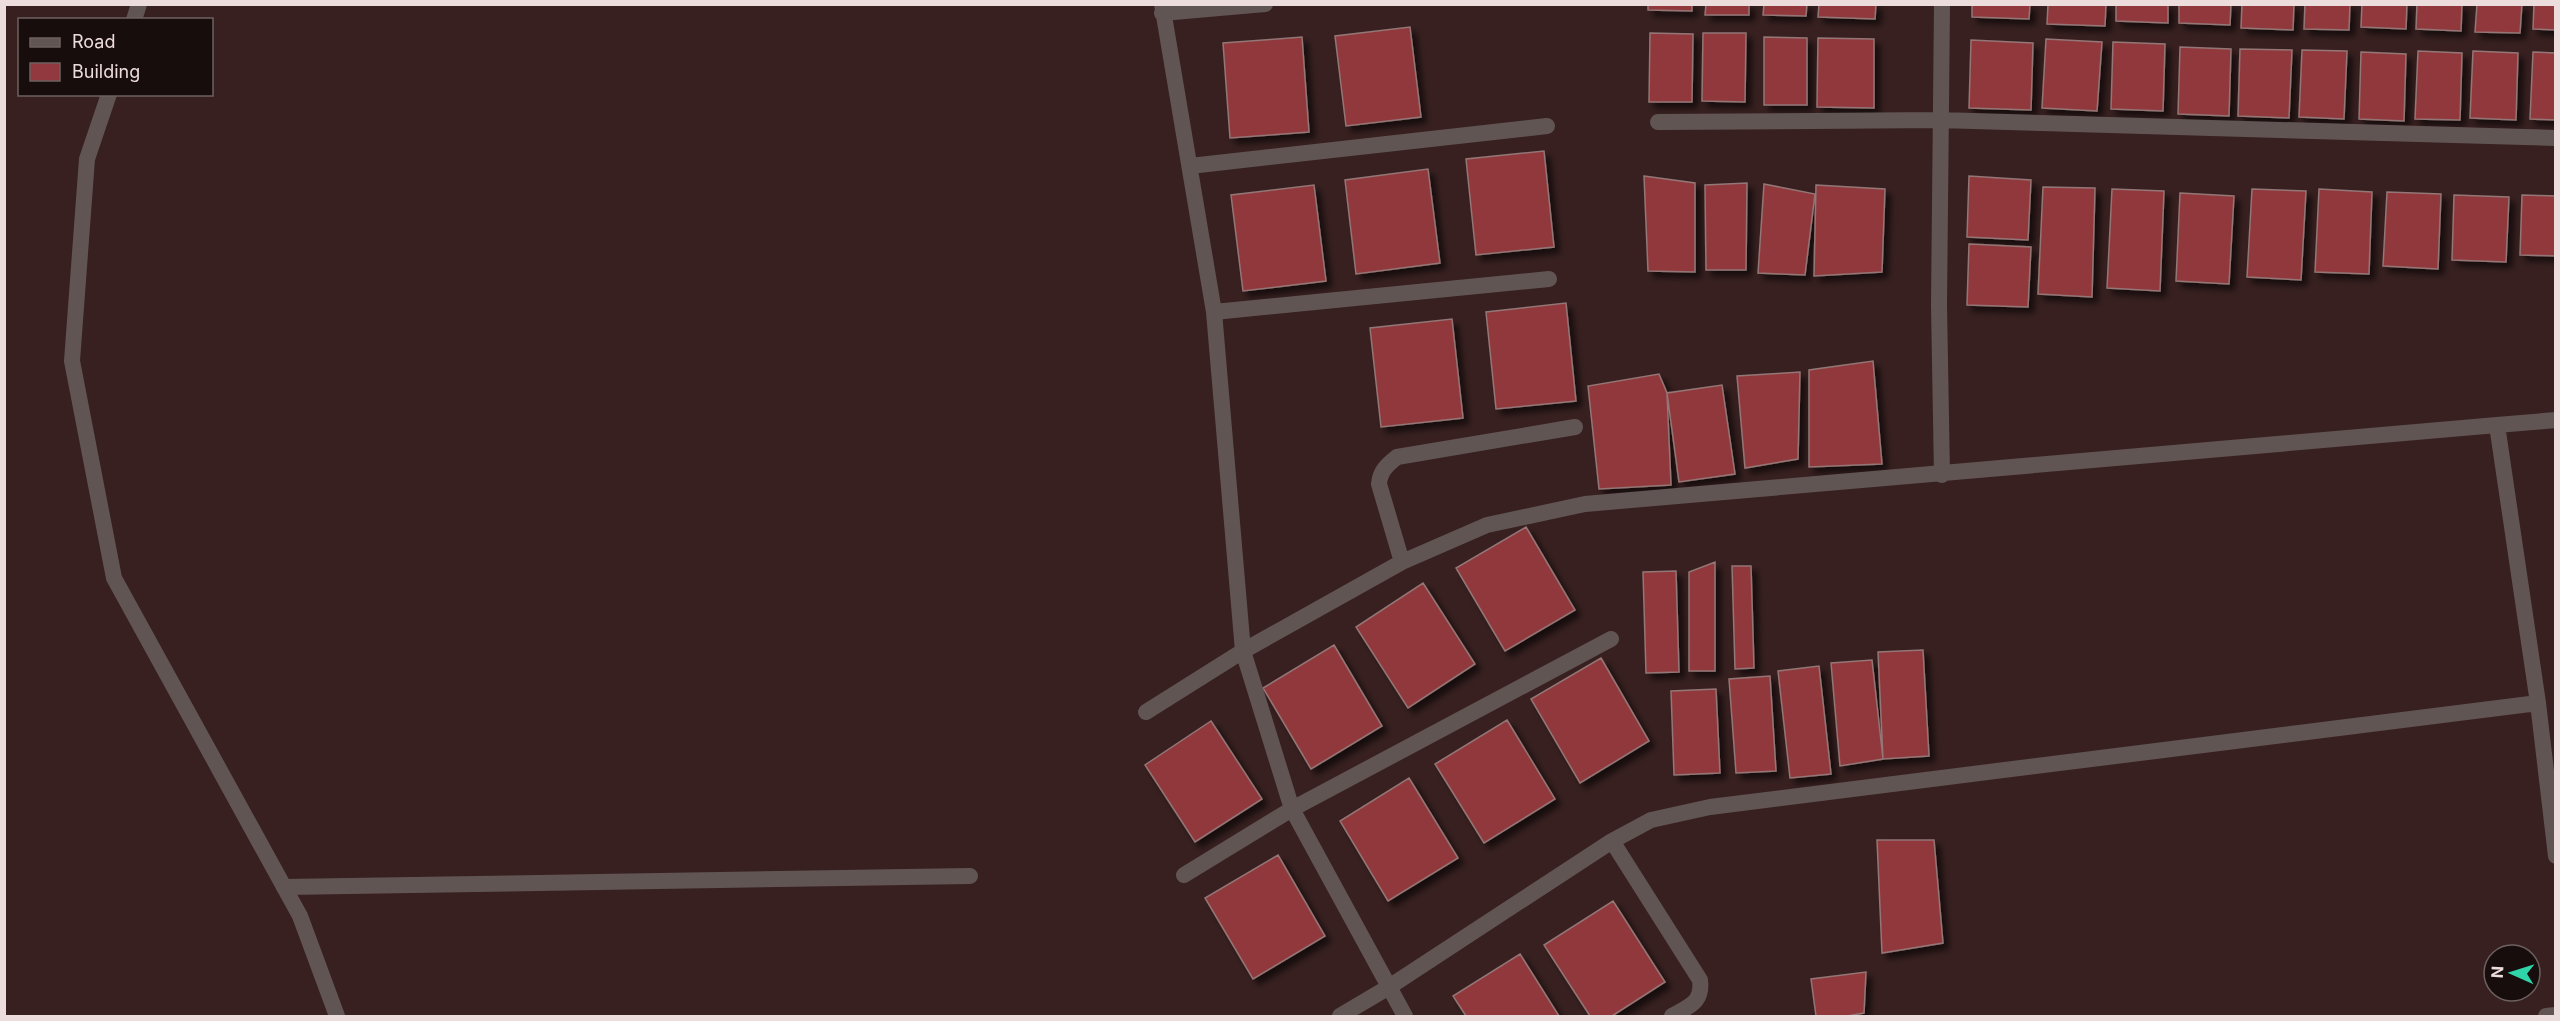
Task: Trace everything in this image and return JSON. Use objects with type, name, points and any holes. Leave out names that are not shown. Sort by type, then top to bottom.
[{"type":"street","points":[[1265,4],[1162,9],[1214,312],[1243,651],[1292,809],[1405,1017]]},
{"type":"street","points":[[1942,4],[1939,305],[1942,475]]},
{"type":"street","points":[[108,96],[87,159],[72,361],[114,578],[300,916],[338,1017]]},
{"type":"street","points":[[1658,122],[1940,120],[2556,138]]},
{"type":"street","points":[[1190,165],[1547,126]]},
{"type":"street","points":[[1214,312],[1549,279]]},
{"type":"street","points":[[1146,712],[1243,651],[1402,562],[1487,525],[1586,504],[1942,475],[2556,420]]},
{"type":"street","points":[[2497,425],[2538,703],[2556,856]]},
{"type":"street","points":[[1402,562],[1379,484],[1385,467],[1397,457],[1575,427]]},
{"type":"street","points":[[1184,875],[1292,809],[1611,639]]},
{"type":"street","points":[[1340,1017],[1612,841],[1651,820],[1710,807],[2538,703]]},
{"type":"street","points":[[1612,841],[1700,980],[1702,992],[1696,1002],[1672,1017]]},
{"type":"street","points":[[284,887],[970,876]]},
{"type":"street","points":[[2546,1017],[2556,1015]]},
{"type":"building","points":[[1648,4],[1692,4],[1692,11],[1648,10]]},
{"type":"building","points":[[1706,4],[1749,4],[1749,15],[1705,15]]},
{"type":"building","points":[[1764,4],[1807,4],[1806,16],[1763,15]]},
{"type":"building","points":[[1819,4],[1876,4],[1875,19],[1818,17]]},
{"type":"building","points":[[1972,4],[2030,4],[2029,19],[1972,17]]},
{"type":"building","points":[[2048,4],[2106,4],[2105,26],[2047,24]]},
{"type":"building","points":[[2116,4],[2168,4],[2168,23],[2116,21]]},
{"type":"building","points":[[2179,4],[2231,4],[2230,25],[2179,23]]},
{"type":"building","points":[[2242,4],[2294,4],[2293,30],[2241,28]]},
{"type":"building","points":[[2305,4],[2350,4],[2349,30],[2304,29]]},
{"type":"building","points":[[2362,4],[2407,4],[2406,29],[2361,27]]},
{"type":"building","points":[[2417,4],[2462,4],[2461,31],[2416,29]]},
{"type":"building","points":[[2477,4],[2522,4],[2520,33],[2475,32]]},
{"type":"building","points":[[2534,4],[2556,4],[2556,30],[2533,29]]},
{"type":"building","points":[[1410,27],[1421,117],[1346,126],[1335,36]]},
{"type":"building","points":[[1650,33],[1693,34],[1692,102],[1649,102]]},
{"type":"building","points":[[1703,33],[1746,33],[1745,102],[1702,101]]},
{"type":"building","points":[[1302,37],[1309,132],[1230,138],[1223,43]]},
{"type":"building","points":[[1764,37],[1807,38],[1807,105],[1764,105]]},
{"type":"building","points":[[1818,38],[1874,39],[1874,108],[1817,107]]},
{"type":"building","points":[[2046,39],[2102,42],[2097,111],[2042,108]]},
{"type":"building","points":[[1971,40],[2033,43],[2031,110],[1969,108]]},
{"type":"building","points":[[2113,42],[2165,44],[2163,111],[2111,109]]},
{"type":"building","points":[[2180,47],[2231,49],[2229,116],[2178,114]]},
{"type":"building","points":[[2240,49],[2292,50],[2289,118],[2238,116]]},
{"type":"building","points":[[2302,50],[2347,51],[2344,119],[2299,117]]},
{"type":"building","points":[[2418,51],[2462,53],[2460,120],[2415,119]]},
{"type":"building","points":[[2473,51],[2518,53],[2516,120],[2470,118]]},
{"type":"building","points":[[2361,52],[2406,54],[2404,121],[2359,119]]},
{"type":"building","points":[[2533,52],[2556,53],[2556,120],[2530,119]]},
{"type":"building","points":[[1544,151],[1554,247],[1476,255],[1466,159]]},
{"type":"building","points":[[1428,169],[1440,263],[1356,274],[1345,180]]},
{"type":"building","points":[[1644,176],[1695,183],[1695,272],[1648,271]]},
{"type":"building","points":[[1969,176],[2031,180],[2028,240],[1967,237]]},
{"type":"building","points":[[1747,183],[1746,270],[1706,270],[1705,185]]},
{"type":"building","points":[[1764,184],[1815,194],[1805,275],[1758,273]]},
{"type":"building","points":[[1314,185],[1326,281],[1243,291],[1231,195]]},
{"type":"building","points":[[1816,185],[1885,189],[1882,272],[1814,276]]},
{"type":"building","points":[[2043,187],[2095,188],[2092,297],[2038,294]]},
{"type":"building","points":[[2112,189],[2164,191],[2160,291],[2107,288]]},
{"type":"building","points":[[2252,189],[2306,191],[2301,280],[2247,277]]},
{"type":"building","points":[[2319,189],[2372,192],[2369,274],[2315,272]]},
{"type":"building","points":[[2387,192],[2441,194],[2438,269],[2383,266]]},
{"type":"building","points":[[2180,193],[2234,196],[2229,284],[2176,281]]},
{"type":"building","points":[[2454,195],[2509,197],[2506,262],[2452,260]]},
{"type":"building","points":[[2522,195],[2556,196],[2556,256],[2520,255]]},
{"type":"building","points":[[1969,244],[2031,247],[2028,307],[1967,305]]},
{"type":"building","points":[[1566,303],[1576,401],[1496,409],[1486,312]]},
{"type":"building","points":[[1452,319],[1463,418],[1381,427],[1370,328]]},
{"type":"building","points":[[1873,361],[1882,464],[1809,467],[1809,370]]},
{"type":"building","points":[[1800,372],[1798,459],[1745,468],[1737,376]]},
{"type":"building","points":[[1659,374],[1667,393],[1671,485],[1599,489],[1588,386]]},
{"type":"building","points":[[1722,385],[1735,474],[1679,482],[1667,393]]},
{"type":"building","points":[[1526,527],[1575,610],[1505,651],[1456,568]]},
{"type":"building","points":[[1715,562],[1715,671],[1689,671],[1689,572]]},
{"type":"building","points":[[1732,566],[1751,566],[1754,668],[1735,669]]},
{"type":"building","points":[[1676,571],[1679,672],[1646,673],[1643,572]]},
{"type":"building","points":[[1423,583],[1475,664],[1408,708],[1356,627]]},
{"type":"building","points":[[1334,645],[1382,726],[1311,769],[1263,688]]},
{"type":"building","points":[[1923,650],[1929,756],[1883,759],[1878,652]]},
{"type":"building","points":[[1601,658],[1649,741],[1580,783],[1531,699]]},
{"type":"building","points":[[1872,660],[1883,759],[1840,766],[1831,663]]},
{"type":"building","points":[[1819,666],[1831,774],[1790,778],[1778,671]]},
{"type":"building","points":[[1770,676],[1776,771],[1736,773],[1729,679]]},
{"type":"building","points":[[1716,689],[1720,773],[1674,775],[1671,691]]},
{"type":"building","points":[[1507,720],[1555,799],[1484,843],[1435,764]]},
{"type":"building","points":[[1211,721],[1262,799],[1195,842],[1145,765]]},
{"type":"building","points":[[1409,778],[1458,858],[1388,901],[1340,821]]},
{"type":"building","points":[[1877,840],[1934,840],[1943,943],[1882,953]]},
{"type":"building","points":[[1278,855],[1325,936],[1253,979],[1205,898]]},
{"type":"building","points":[[1613,901],[1665,982],[1612,1016],[1590,1016],[1544,945]]},
{"type":"building","points":[[1520,954],[1559,1016],[1466,1016],[1453,996]]},
{"type":"building","points":[[1866,972],[1864,1013],[1847,1016],[1816,1016],[1811,979]]}]
